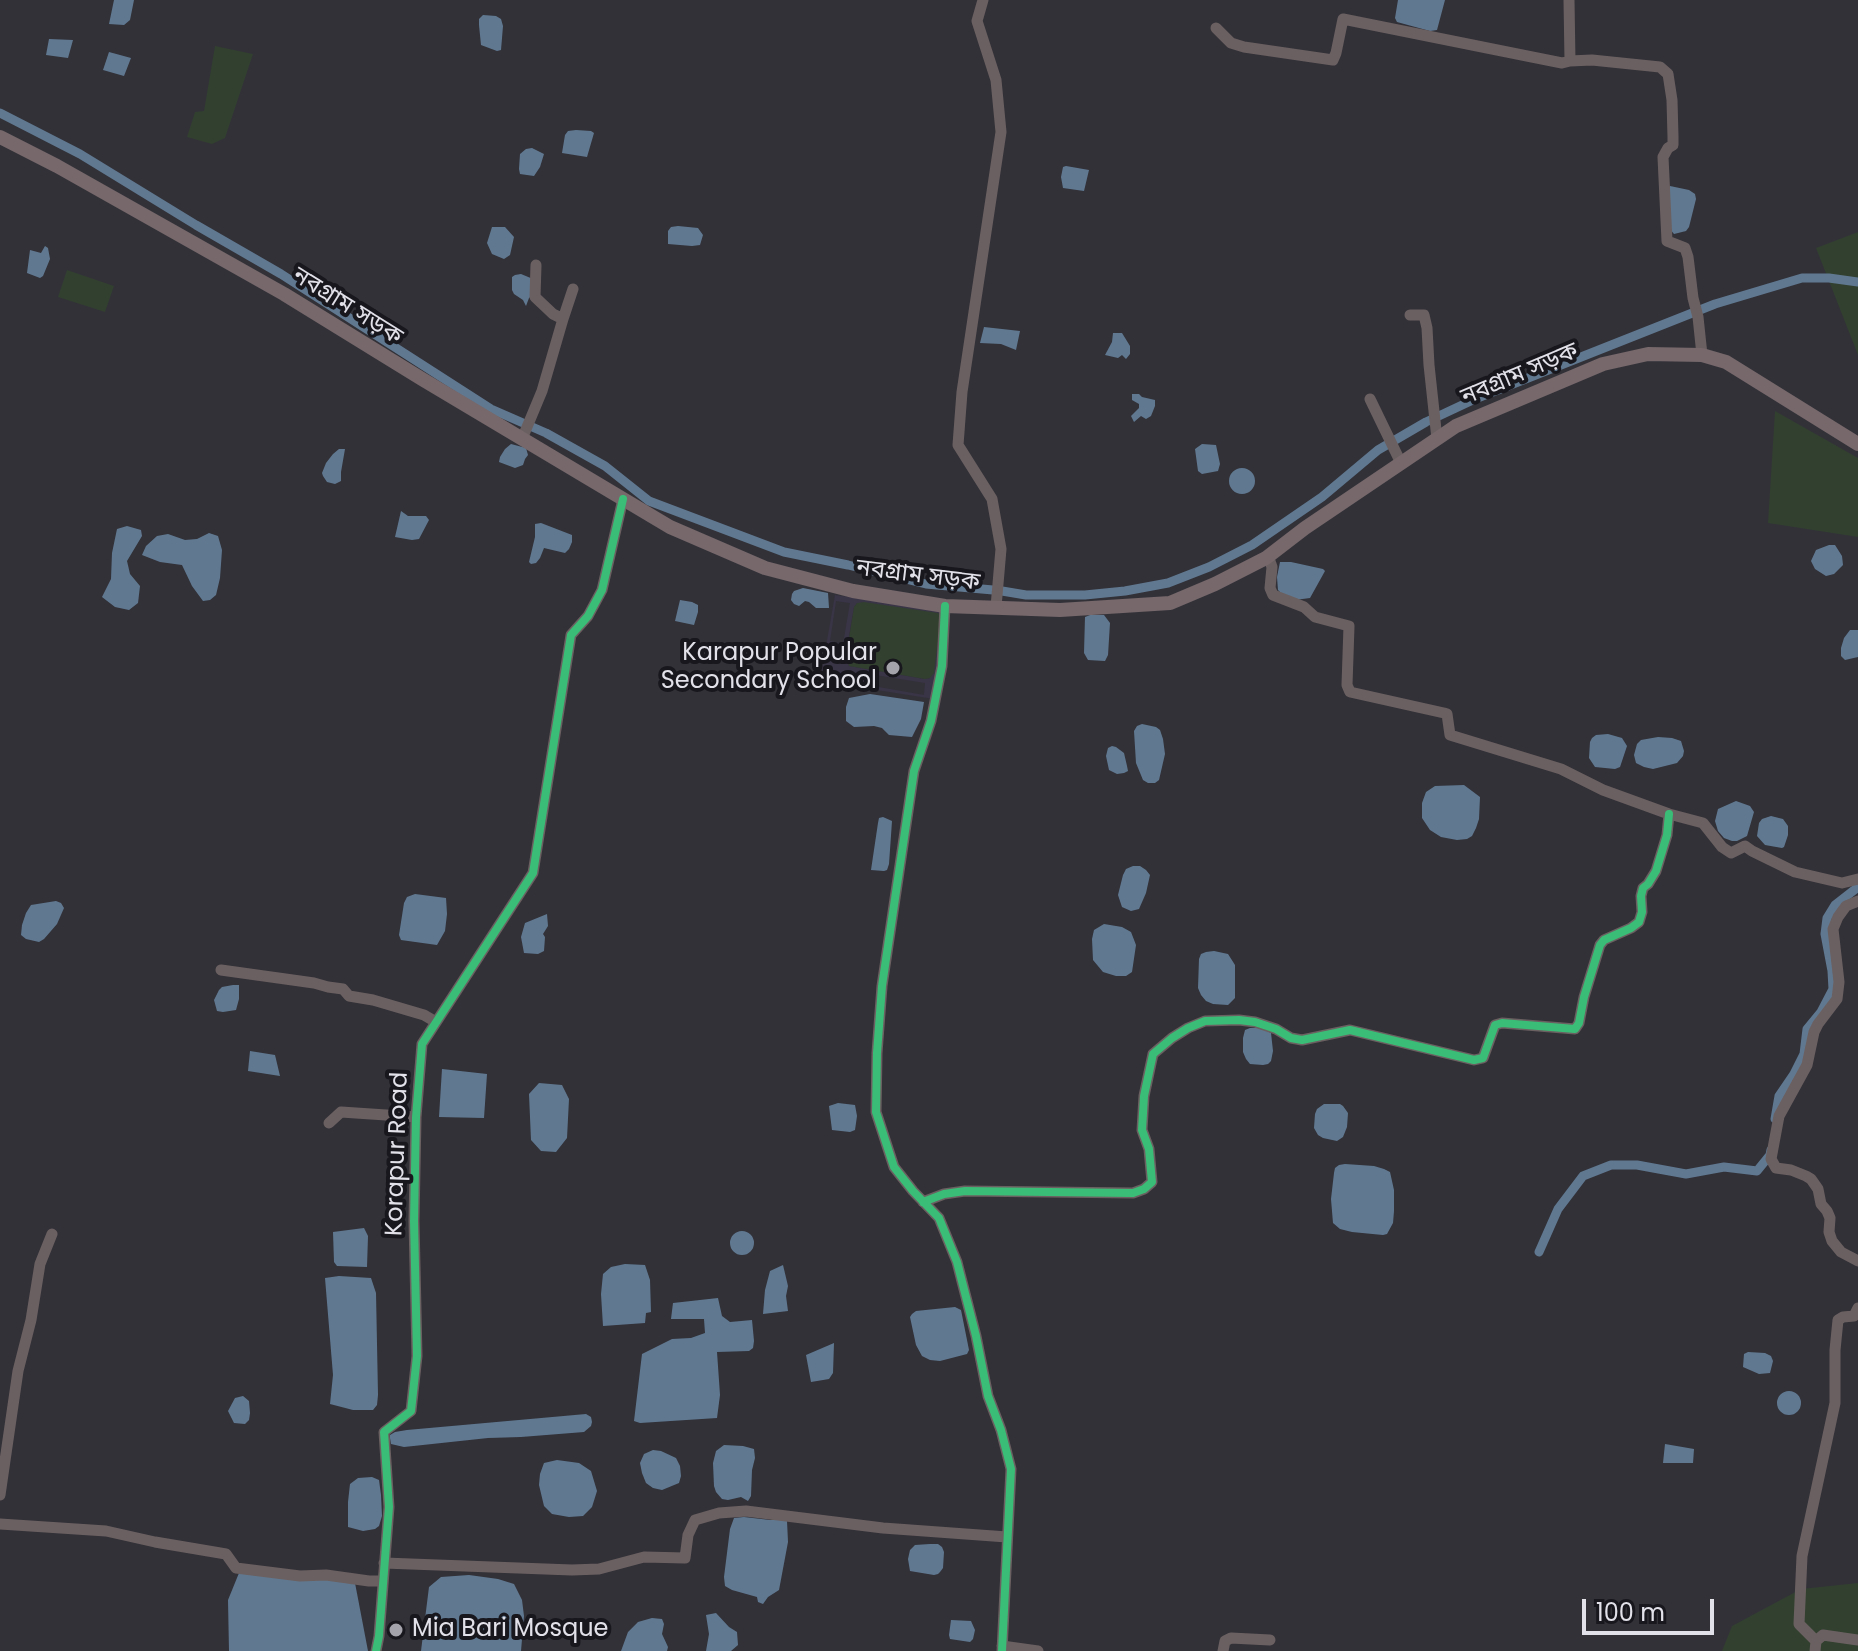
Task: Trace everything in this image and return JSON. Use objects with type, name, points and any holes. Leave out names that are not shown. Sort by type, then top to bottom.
[{"type":"main road","name":"নবগ্রাম সড়ক","points":[[0,137],[284,294],[670,527],[765,568],[853,591],[945,606],[1060,610],[1170,603],[1268,556],[1398,456],[1437,439],[1456,426],[1603,364],[1648,354],[1702,355],[1726,362],[1858,444]]},
{"type":"street","points":[[983,0],[977,21],[996,80],[1001,132],[962,392],[958,445],[992,499],[1001,549],[996,607]]},
{"type":"street","points":[[1569,0],[1570,61]]},
{"type":"street","points":[[1216,28],[1231,43],[1244,47],[1333,60],[1343,19],[1562,63],[1592,60],[1660,67],[1668,74],[1672,100],[1673,145],[1663,157],[1667,241],[1685,248],[1688,257],[1702,355]]},
{"type":"street","points":[[536,265],[535,297],[563,319]]},
{"type":"street","points":[[522,439],[542,391],[573,289]]},
{"type":"street","points":[[1410,315],[1424,315],[1427,328],[1437,439]]},
{"type":"street","points":[[1370,399],[1398,456]]},
{"type":"street","name":"Korapur Road","points":[[376,1651],[389,1507],[384,1432],[411,1411],[417,1356],[414,1221],[416,1117],[422,1044],[533,873],[571,635],[588,616],[602,590],[623,499]]},
{"type":"street","points":[[1268,556],[1272,567],[1270,588],[1273,595],[1304,607],[1315,617],[1349,626],[1347,685],[1350,692],[1447,714],[1450,735],[1561,769],[1603,790],[1703,823],[1722,847],[1731,853],[1745,846],[1795,872],[1842,883],[1858,879]]},
{"type":"street","points":[[945,606],[942,666],[931,721],[914,771],[882,986],[876,1112],[894,1167],[939,1218],[957,1262],[988,1396],[1011,1469],[1002,1649],[1038,1651]]},
{"type":"street","points":[[923,1202],[944,1194],[965,1191],[1133,1193],[1144,1189],[1152,1182],[1149,1149],[1142,1130],[1144,1096],[1153,1054],[1180,1033],[1205,1021],[1255,1022],[1302,1040],[1350,1030],[1474,1060],[1483,1058],[1495,1025],[1575,1029],[1600,945],[1639,922],[1643,888],[1656,871],[1667,835],[1669,814]]},
{"type":"street","points":[[1858,901],[1846,906],[1833,929],[1839,982],[1837,999],[1818,1024],[1807,1065],[1779,1116],[1771,1159],[1776,1168],[1791,1170],[1811,1179],[1830,1218],[1832,1241],[1841,1252],[1858,1261]]},
{"type":"street","points":[[221,970],[343,989],[349,996],[424,1015],[436,1022]]},
{"type":"street","points":[[329,1123],[341,1112],[416,1117]]},
{"type":"street","points":[[0,1495],[18,1371],[31,1320],[40,1264],[52,1234]]},
{"type":"street","points":[[1858,1308],[1854,1316],[1838,1320],[1835,1403],[1802,1556],[1799,1624],[1816,1646],[1823,1635],[1858,1640]]},
{"type":"street","points":[[384,1563],[572,1570],[599,1569],[644,1557],[685,1558],[688,1535],[695,1520],[719,1513],[746,1511],[883,1528],[1007,1537]]},
{"type":"street","points":[[0,1524],[106,1531],[226,1554],[236,1568],[382,1581]]},
{"type":"street","points":[[1223,1651],[1225,1641],[1231,1638],[1270,1640]]},
{"type":"shaded area","points":[[835,595],[943,611],[934,699],[820,681]],"holes":[[[836,601],[850,603],[843,644],[830,641]],[[857,603],[930,678],[849,666],[846,653]],[[869,674],[925,683],[924,695],[867,685]]]},
{"type":"green space","points":[[215,46],[253,54],[225,138],[212,144],[187,137],[195,112],[204,111]]},
{"type":"green space","points":[[1858,232],[1858,355],[1816,248]]},
{"type":"green space","points":[[67,270],[114,286],[105,312],[58,297]]},
{"type":"green space","points":[[1775,411],[1858,458],[1858,537],[1768,523]]},
{"type":"green space","points":[[864,602],[938,613],[941,616],[934,673],[930,678],[849,666],[846,657],[854,607]]},
{"type":"green space","points":[[1858,1583],[1858,1651],[1722,1651],[1732,1626],[1801,1589]]},
{"type":"water","points":[[114,0],[134,0],[130,20],[124,25],[109,24]]},
{"type":"water","points":[[1398,0],[1445,0],[1437,30],[1397,22]]},
{"type":"water","points":[[483,15],[501,19],[501,50],[481,45],[479,19]]},
{"type":"water","points":[[49,39],[73,40],[68,58],[46,55]]},
{"type":"water","points":[[109,52],[131,58],[124,76],[103,70]]},
{"type":"water","points":[[568,131],[594,133],[587,157],[562,153],[565,135]]},
{"type":"water","points":[[532,148],[544,154],[540,167],[534,176],[520,174],[520,154]]},
{"type":"water","points":[[1066,166],[1089,170],[1084,191],[1063,188],[1061,177]]},
{"type":"water","points":[[1670,186],[1689,190],[1696,199],[1689,227],[1674,234],[1669,228]]},
{"type":"water","points":[[678,226],[698,228],[703,235],[700,245],[668,244],[668,231]]},
{"type":"water","points":[[492,227],[505,227],[514,237],[510,255],[504,259],[492,254],[487,243]]},
{"type":"water","points":[[45,246],[50,259],[43,276],[40,278],[27,273],[30,250],[41,253]]},
{"type":"water","points":[[521,274],[533,279],[534,294],[526,306],[512,290],[512,277]]},
{"type":"water","points":[[984,327],[1020,331],[1016,350],[1001,344],[980,343]]},
{"type":"water","points":[[1113,333],[1122,333],[1130,346],[1126,359],[1122,355],[1118,358],[1105,355]]},
{"type":"water","points":[[1132,394],[1155,400],[1151,416],[1146,419],[1141,416],[1134,422],[1131,416],[1139,404],[1132,400]]},
{"type":"water","points":[[511,444],[526,448],[528,455],[523,465],[515,468],[499,462]]},
{"type":"water","points":[[1202,444],[1216,445],[1220,464],[1218,471],[1202,474],[1198,471],[1195,449]]},
{"type":"water","points":[[339,449],[345,449],[341,481],[335,484],[327,482],[322,473],[326,463]]},
{"type":"water","points":[[1242,468],[1251,472],[1255,481],[1251,490],[1242,494],[1233,490],[1229,481],[1233,472]]},
{"type":"water","points":[[401,511],[408,516],[426,516],[429,520],[419,539],[395,537]]},
{"type":"water","points":[[541,523],[572,535],[572,542],[565,553],[544,548],[536,563],[531,564],[535,524]]},
{"type":"water","points":[[127,526],[141,530],[142,536],[127,561],[130,574],[140,586],[138,603],[129,610],[115,607],[102,597],[111,579],[117,529]]},
{"type":"water","points":[[209,533],[218,536],[222,550],[216,595],[210,600],[203,601],[182,565],[160,562],[142,555],[146,546],[157,536],[168,534],[185,540]]},
{"type":"water","points":[[1835,545],[1842,556],[1843,565],[1834,574],[1826,576],[1815,569],[1811,561],[1816,550]]},
{"type":"water","points":[[1280,562],[1325,571],[1310,598],[1295,600],[1278,590]]},
{"type":"water","points":[[803,588],[828,593],[829,608],[816,608],[805,601],[799,606],[794,604],[792,594]]},
{"type":"water","points":[[680,600],[698,605],[694,625],[675,621]]},
{"type":"water","points":[[1104,615],[1110,623],[1105,661],[1088,660],[1084,653],[1085,617]]},
{"type":"water","points":[[1850,630],[1858,630],[1858,657],[1845,660],[1841,656],[1841,648]]},
{"type":"water","points":[[870,694],[924,702],[921,719],[912,737],[889,735],[882,728],[874,726],[854,727],[846,721],[849,698]]},
{"type":"water","points":[[1142,724],[1156,727],[1163,739],[1165,754],[1159,780],[1155,783],[1143,780],[1136,763],[1134,731]]},
{"type":"water","points":[[1608,734],[1622,738],[1627,746],[1620,767],[1615,769],[1595,767],[1589,758],[1592,738]]},
{"type":"water","points":[[1658,737],[1681,741],[1683,756],[1677,763],[1653,769],[1636,763],[1634,755],[1637,744],[1641,740]]},
{"type":"water","points":[[1112,746],[1124,753],[1128,771],[1117,774],[1109,770],[1106,756],[1108,748]]},
{"type":"water","points":[[1464,785],[1480,797],[1476,828],[1467,839],[1441,837],[1430,830],[1422,818],[1426,792],[1435,786]]},
{"type":"water","points":[[1736,801],[1750,806],[1754,812],[1747,836],[1732,841],[1718,831],[1715,821],[1718,809]]},
{"type":"water","points":[[1771,816],[1783,819],[1788,826],[1782,848],[1765,845],[1757,836],[1759,823]]},
{"type":"water","points":[[879,818],[892,821],[889,864],[884,871],[871,870]]},
{"type":"water","points":[[1140,866],[1150,875],[1139,909],[1131,911],[1122,907],[1118,895],[1126,869]]},
{"type":"water","points":[[415,894],[446,898],[445,931],[437,945],[401,940],[404,903],[407,897]]},
{"type":"water","points":[[56,901],[64,908],[57,924],[44,939],[39,942],[21,935],[31,905]]},
{"type":"water","points":[[547,914],[544,951],[524,953],[521,937],[525,923]]},
{"type":"water","points":[[1104,924],[1131,932],[1136,945],[1132,972],[1126,976],[1103,972],[1093,960],[1094,930]]},
{"type":"water","points":[[1214,951],[1228,954],[1235,965],[1235,998],[1228,1005],[1206,1001],[1198,988],[1201,954]]},
{"type":"water","points":[[239,985],[236,1010],[217,1011],[214,1000],[219,990]]},
{"type":"water","points":[[1262,1028],[1271,1033],[1273,1051],[1268,1064],[1250,1064],[1246,1059],[1243,1038],[1245,1030]]},
{"type":"water","points":[[250,1051],[275,1055],[280,1076],[248,1071]]},
{"type":"water","points":[[442,1069],[487,1074],[484,1118],[439,1117]]},
{"type":"water","points":[[539,1083],[562,1085],[569,1099],[567,1138],[556,1152],[541,1151],[531,1140],[529,1094]]},
{"type":"water","points":[[838,1103],[855,1105],[855,1130],[832,1130],[829,1106]]},
{"type":"water","points":[[1324,1104],[1340,1104],[1348,1113],[1347,1127],[1343,1137],[1337,1141],[1323,1138],[1314,1128],[1317,1109]]},
{"type":"water","points":[[1345,1164],[1374,1166],[1390,1172],[1394,1211],[1393,1223],[1387,1234],[1352,1232],[1340,1229],[1333,1223],[1331,1199],[1335,1168]]},
{"type":"water","points":[[364,1228],[368,1236],[367,1267],[337,1266],[334,1262],[333,1232]]},
{"type":"water","points":[[742,1231],[750,1235],[754,1243],[750,1251],[742,1255],[734,1251],[730,1243],[734,1235]]},
{"type":"water","points":[[645,1265],[650,1280],[651,1312],[646,1313],[645,1323],[603,1326],[603,1274],[611,1267]]},
{"type":"water","points":[[783,1265],[788,1286],[788,1311],[763,1314],[770,1271]]},
{"type":"water","points":[[325,1278],[371,1278],[376,1293],[378,1395],[373,1410],[353,1410],[330,1404],[333,1375]]},
{"type":"water","points":[[718,1298],[722,1316],[730,1322],[752,1320],[754,1341],[749,1351],[717,1352],[720,1395],[717,1418],[634,1421],[642,1354],[672,1339],[691,1338],[705,1333],[704,1319],[671,1319],[673,1303]]},
{"type":"water","points":[[955,1307],[961,1310],[969,1350],[967,1354],[940,1361],[922,1356],[916,1345],[912,1314]]},
{"type":"water","points":[[834,1343],[833,1373],[829,1379],[811,1382],[806,1355]]},
{"type":"water","points":[[1744,1354],[1771,1356],[1770,1373],[1759,1374],[1743,1367]]},
{"type":"water","points":[[1789,1391],[1798,1394],[1801,1403],[1798,1412],[1789,1415],[1780,1412],[1777,1403],[1780,1394]]},
{"type":"water","points":[[243,1396],[249,1401],[249,1420],[245,1424],[234,1423],[228,1411],[235,1398]]},
{"type":"water","points":[[586,1414],[592,1422],[584,1432],[404,1447],[391,1444],[390,1438],[395,1432],[407,1430]]},
{"type":"water","points":[[1665,1444],[1694,1449],[1693,1463],[1663,1463]]},
{"type":"water","points":[[724,1445],[754,1449],[751,1496],[748,1501],[741,1497],[722,1499],[716,1492],[713,1463],[716,1451]]},
{"type":"water","points":[[653,1450],[676,1458],[680,1466],[679,1483],[662,1490],[646,1483],[640,1463],[644,1454]]},
{"type":"water","points":[[557,1460],[579,1463],[591,1471],[597,1491],[592,1507],[583,1516],[552,1514],[544,1506],[540,1474],[544,1463]]},
{"type":"water","points":[[358,1478],[379,1480],[382,1516],[379,1526],[363,1531],[348,1527],[350,1484]]},
{"type":"water","points":[[734,1518],[787,1521],[788,1542],[779,1590],[763,1604],[758,1602],[757,1597],[725,1586],[730,1529]]},
{"type":"water","points":[[938,1544],[944,1552],[943,1568],[938,1574],[910,1571],[908,1559],[915,1545]]},
{"type":"water","points":[[239,1573],[327,1578],[355,1583],[368,1651],[229,1651],[228,1600]]},
{"type":"water","points":[[469,1575],[514,1584],[522,1600],[524,1616],[521,1651],[421,1651],[429,1587],[441,1577]]},
{"type":"water","points":[[716,1613],[737,1632],[738,1645],[731,1651],[706,1651],[709,1634],[706,1615]]},
{"type":"water","points":[[662,1619],[667,1651],[621,1651],[628,1632],[638,1622]]},
{"type":"water","points":[[951,1620],[971,1621],[975,1630],[970,1642],[950,1639]]},
{"type":"waterway","points":[[0,113],[80,154],[281,274],[491,409],[546,433],[605,466],[649,501],[784,552],[926,584],[993,590]]},
{"type":"waterway","points":[[1002,591],[1026,595],[1085,595],[1168,583],[1252,545],[1322,497],[1378,450],[1426,422],[1475,399],[1715,304],[1802,278],[1858,282]]},
{"type":"waterway","points":[[1775,1119],[1779,1096],[1804,1054],[1807,1029],[1821,1012],[1833,989],[1825,934],[1827,918],[1835,905],[1858,887]]},
{"type":"waterway","points":[[1539,1252],[1558,1209],[1583,1176],[1611,1165],[1637,1165],[1686,1174],[1724,1167],[1757,1171],[1771,1150]]},
{"type":"cycle path","points":[[376,1651],[389,1507],[384,1432],[411,1411],[417,1356],[414,1221],[416,1117],[422,1044],[533,873],[571,635],[588,616],[602,590],[623,499]]},
{"type":"cycle path","points":[[945,606],[942,666],[931,721],[914,771],[882,986],[876,1112],[894,1167],[939,1218],[957,1262],[988,1396],[1011,1469],[1002,1651]]},
{"type":"cycle path","points":[[923,1202],[944,1194],[965,1191],[1133,1193],[1144,1189],[1152,1182],[1149,1149],[1142,1130],[1144,1096],[1153,1054],[1172,1038],[1205,1021],[1255,1022],[1302,1040],[1350,1030],[1474,1060],[1483,1058],[1495,1025],[1575,1029],[1600,945],[1639,922],[1643,888],[1656,871],[1667,835],[1669,814]]},
{"type":"place","name":"Karapur Popular Secondary School","points":[[893,668]]},
{"type":"place","name":"Mia Bari Mosque","points":[[396,1630]]}]
